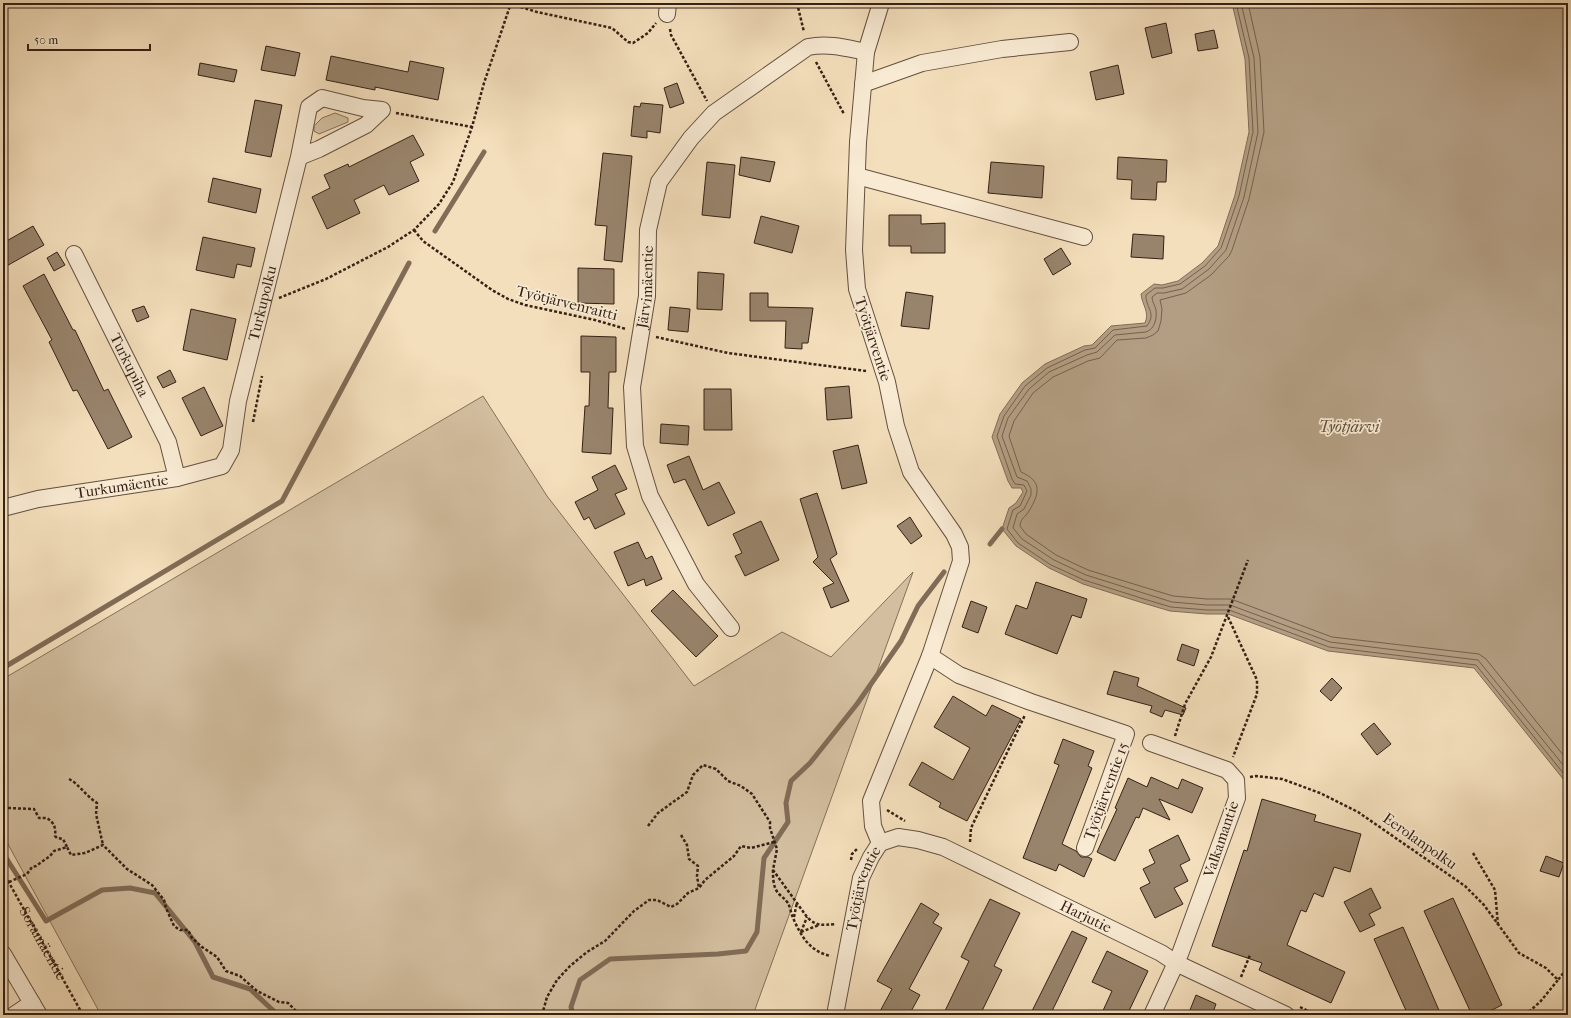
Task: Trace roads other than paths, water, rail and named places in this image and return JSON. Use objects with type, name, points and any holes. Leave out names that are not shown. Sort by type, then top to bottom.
[{"type":"street","name":"Työtjärventie","points":[[835,1015],[861,878],[871,857],[880,843],[873,826],[871,801],[930,656],[960,561],[960,547],[954,534],[911,472],[896,426],[887,382],[857,289],[854,250],[863,84],[866,52],[881,3]]},
{"type":"street","points":[[863,84],[922,63],[1002,49],[1070,42]]},
{"type":"street","name":"Järvimäentie","points":[[732,628],[696,584],[650,496],[635,446],[632,387],[642,334],[647,296],[648,230],[659,182],[691,138],[714,114],[808,47],[835,45],[866,52]]},
{"type":"street","name":"Turkupolku","points":[[232,450],[238,401],[299,157],[309,107],[322,98],[363,108],[382,110],[366,125],[319,149],[299,157]]},
{"type":"street","points":[[857,176],[1084,237]]},
{"type":"street","name":"Turkupiha","points":[[74,254],[168,442],[177,478]]},
{"type":"street","name":"Turkumäentie","points":[[3,508],[38,499],[177,478],[222,466],[232,450]]},
{"type":"street","name":"Työtjärventie 15","points":[[930,656],[959,675],[1031,702],[1126,734],[1085,848]]},
{"type":"street","name":"Valkamantie","points":[[1151,743],[1171,749],[1232,775],[1237,798],[1176,963],[1152,1015]]},
{"type":"street","name":"Harjutie","points":[[880,843],[898,837],[918,840],[943,847],[1161,953],[1176,963],[1286,1015]]},
{"type":"street","points":[[3,954],[36,1009],[14,1015]]},
{"type":"water","name":"Työtjärvi","points":[[1232,3],[1568,3],[1568,785],[1474,668],[1328,651],[1228,614],[1170,611],[1083,584],[1049,568],[1016,546],[1002,529],[1009,508],[1016,503],[1023,492],[1021,488],[1012,488],[1008,481],[992,437],[1000,414],[1022,383],[1045,364],[1084,346],[1092,345],[1111,326],[1145,323],[1147,315],[1141,294],[1154,284],[1162,285],[1178,281],[1202,263],[1218,246],[1235,195],[1249,132],[1245,59]]},
{"type":"waterway","points":[[435,231],[484,152]]},
{"type":"waterway","points":[[3,668],[282,501],[409,263]]},
{"type":"waterway","points":[[990,544],[1002,529]]},
{"type":"waterway","points":[[573,1015],[571,1007],[580,980],[610,959],[718,954],[746,951],[757,932],[764,858],[788,822],[786,803],[791,781],[810,763],[857,704],[901,641],[918,606],[944,572]]},
{"type":"waterway","points":[[3,853],[46,921],[102,890],[130,888],[155,893],[195,942],[213,977],[250,989],[278,1015]]}]
